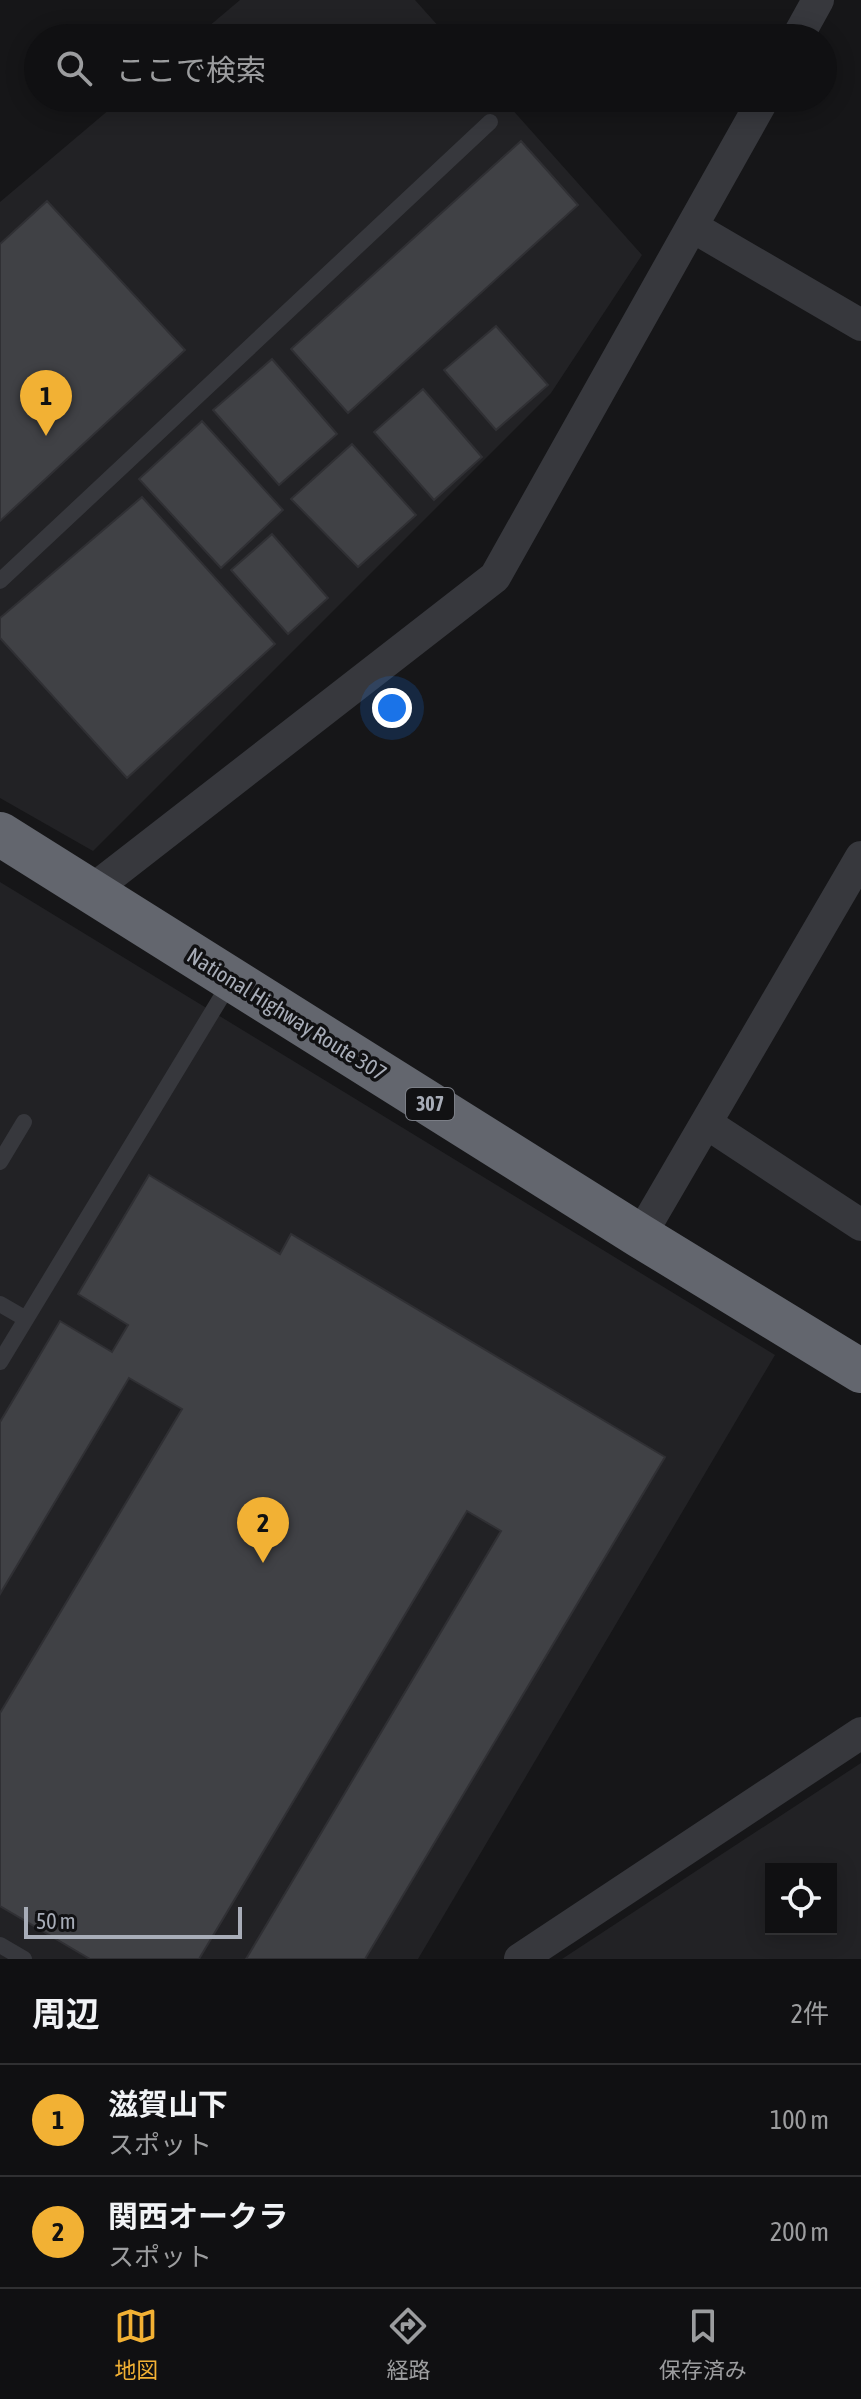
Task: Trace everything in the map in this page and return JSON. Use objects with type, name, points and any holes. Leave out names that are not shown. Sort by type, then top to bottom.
[{"type":"highway","name":"National Highway Route 307","points":[[0,834],[640,1236],[861,1371]]},
{"type":"street","points":[[805,24],[818,0]]},
{"type":"street","points":[[91,891],[495,577],[756,112]]},
{"type":"street","points":[[693,227],[861,325]]},
{"type":"street","points":[[640,1236],[861,857]]},
{"type":"street","points":[[706,1123],[861,1225]]},
{"type":"street","points":[[520,1959],[861,1733]]},
{"type":"lane","points":[[0,581],[490,122]]},
{"type":"lane","points":[[0,1362],[232,979]]},
{"type":"lane","points":[[0,1162],[24,1122]]},
{"type":"lane","points":[[0,1304],[26,1319]]},
{"type":"lane","points":[[0,1945],[24,1959]]},
{"type":"shaded area","points":[[240,0],[415,0],[436,24],[212,24]]},
{"type":"shaded area","points":[[106,112],[514,112],[642,255],[551,393],[93,851],[0,798],[0,202]]},
{"type":"shaded area","points":[[0,882],[775,1355],[418,1959],[0,1959]]},
{"type":"shaded area","points":[[861,1763],[861,1959],[562,1959]]},
{"type":"building","points":[[521,141],[578,205],[348,413],[291,349]]},
{"type":"building","points":[[47,201],[185,350],[0,521],[0,244]]},
{"type":"building","points":[[496,326],[548,385],[496,430],[444,370]]},
{"type":"building","points":[[272,359],[337,434],[279,485],[213,410]]},
{"type":"building","points":[[423,389],[482,457],[434,500],[374,432]]},
{"type":"building","points":[[202,421],[283,510],[221,568],[139,479]]},
{"type":"building","points":[[352,444],[416,515],[358,567],[291,499]]},
{"type":"building","points":[[142,497],[275,644],[127,778],[0,638],[0,618]]},
{"type":"building","points":[[272,534],[328,598],[288,634],[231,570]]},
{"type":"building","points":[[149,1175],[280,1254],[291,1234],[665,1457],[365,1959],[246,1959],[501,1531],[467,1511],[199,1959],[90,1959],[0,1906],[0,1713],[182,1409],[129,1378],[0,1594],[0,1422],[60,1321],[112,1352],[128,1325],[78,1294]]},
{"type":"place","name":"滋賀山下","points":[[46,436]]},
{"type":"place","name":"関西オークラ","points":[[263,1563]]}]
